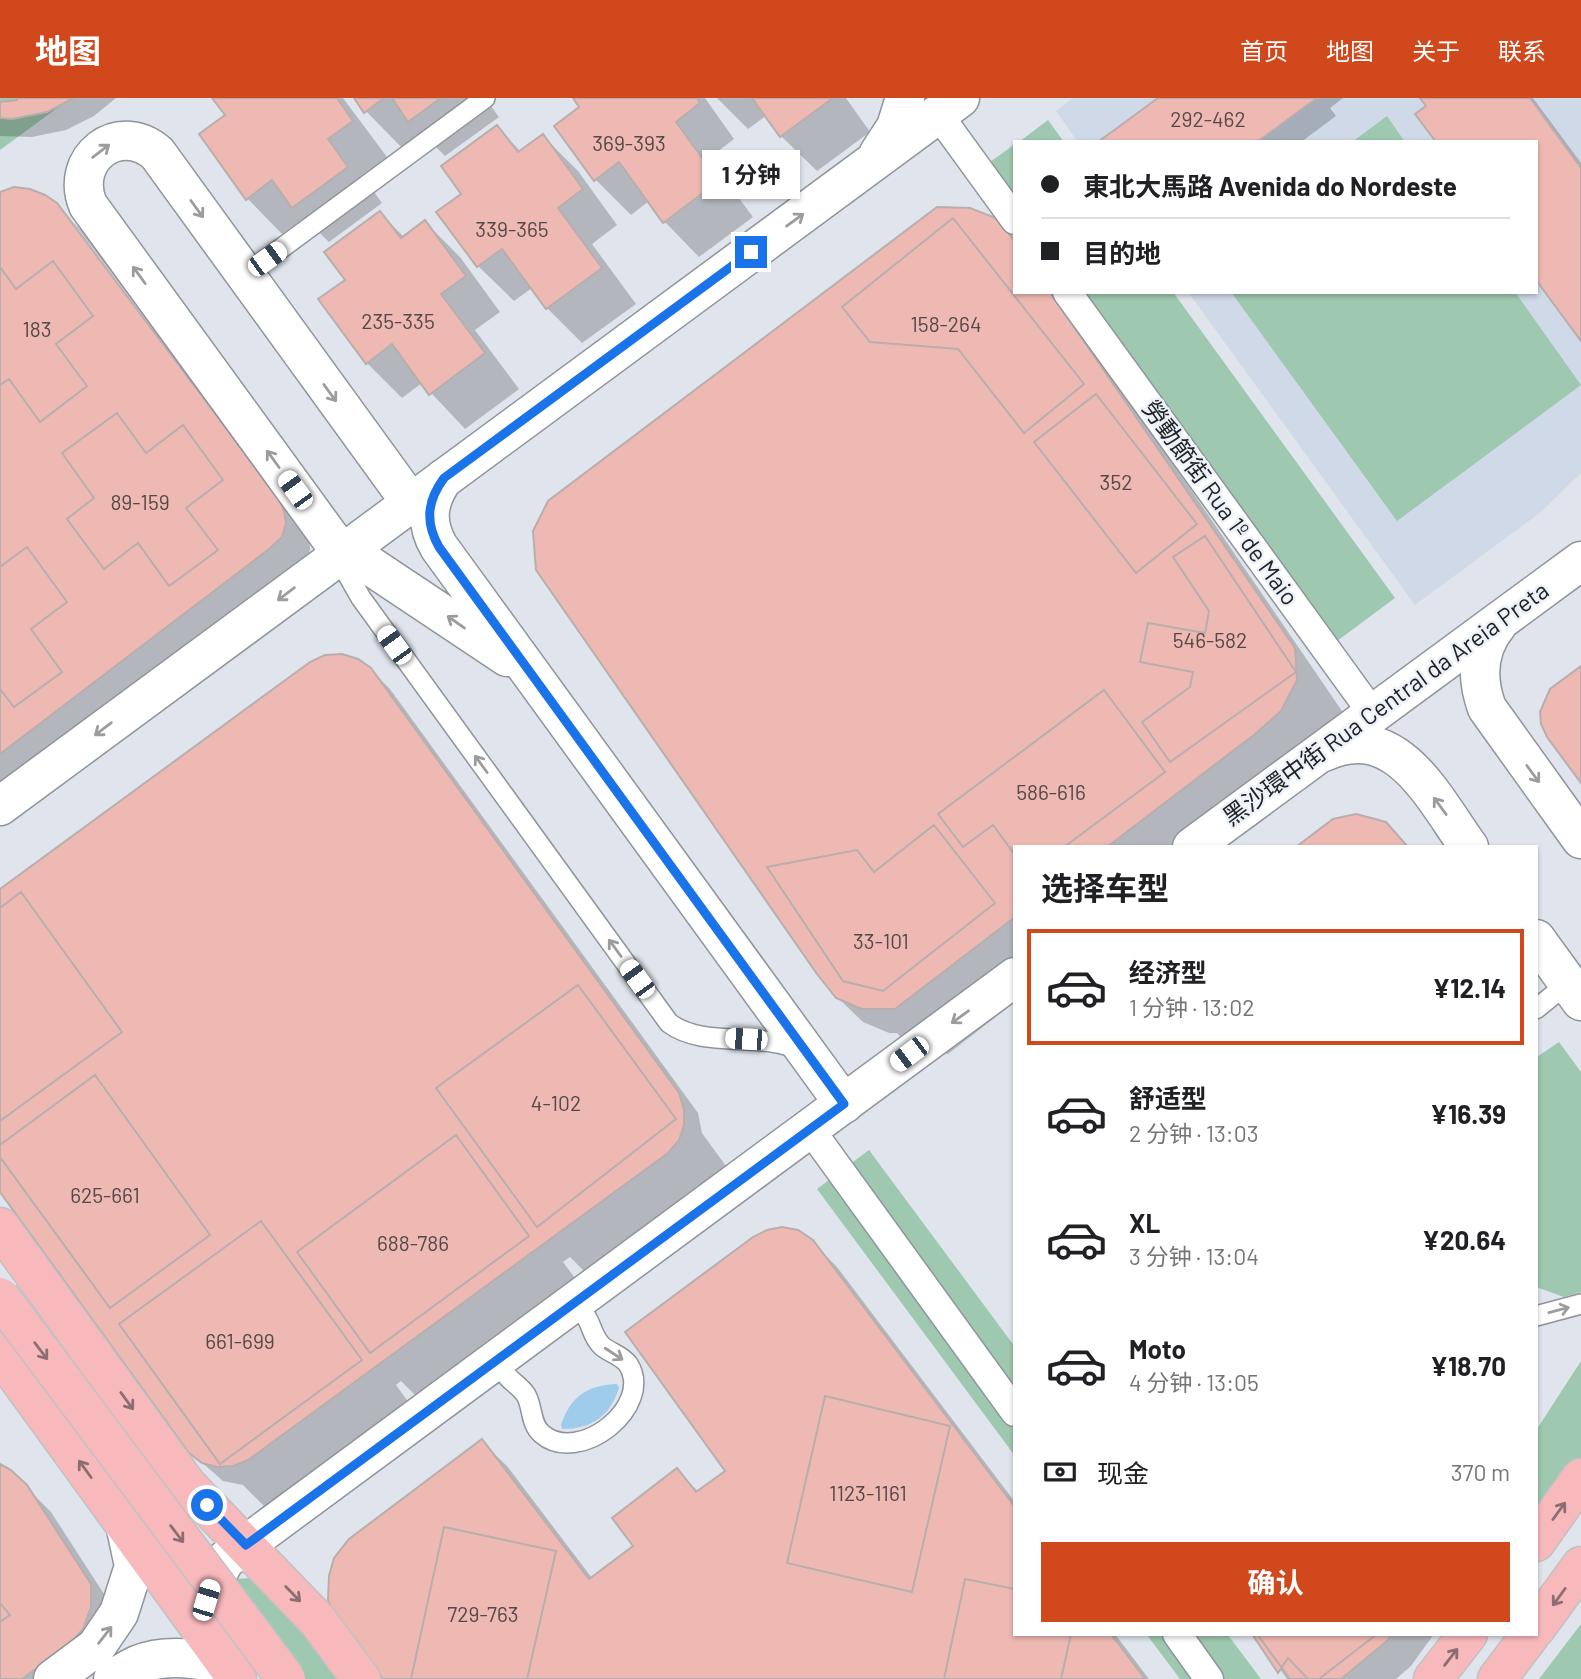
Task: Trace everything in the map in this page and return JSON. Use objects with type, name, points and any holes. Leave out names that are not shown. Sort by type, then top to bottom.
[{"type":"main road","points":[[0,1227],[187,1485],[318,1621],[360,1679]]},
{"type":"main road","points":[[0,1297],[286,1679]]},
{"type":"main road","points":[[0,1353],[16,1390],[125,1524],[233,1673]]},
{"type":"main road","points":[[1538,1539],[1581,1478]]},
{"type":"main road","points":[[1538,1625],[1581,1566]]},
{"type":"main road","points":[[1433,1679],[1466,1636]]},
{"type":"main road","points":[[1497,1679],[1529,1636]]},
{"type":"street","points":[[861,172],[886,144],[905,98]]},
{"type":"street","points":[[0,806],[949,106],[1013,217]]},
{"type":"street","points":[[411,503],[152,149],[140,143],[119,141],[106,145],[95,154],[87,165],[83,178],[83,192],[88,205],[342,554],[363,561],[532,674]]},
{"type":"street","name":"勞動節街 Rua 1º de Maio","points":[[1068,294],[1373,714]]},
{"type":"street","points":[[444,478],[430,505],[430,523],[435,539],[844,1104]]},
{"type":"street","name":"黑沙環中街 Rua Central da Areia Preta","points":[[1195,845],[1581,561]]},
{"type":"street","points":[[1504,617],[1483,648],[1479,672],[1482,695],[1493,719],[1581,839]]},
{"type":"street","points":[[1319,754],[1352,744],[1377,747],[1398,757],[1418,775],[1468,845]]},
{"type":"street","points":[[1538,942],[1575,992]]},
{"type":"street","points":[[207,1638],[205,1615],[214,1579],[225,1560],[1013,978]]},
{"type":"street","points":[[810,1129],[1013,1409]]},
{"type":"street","points":[[187,1485],[210,1503],[238,1514],[267,1514],[308,1499]]},
{"type":"street","points":[[53,1679],[96,1647],[120,1613],[134,1566],[125,1524]]},
{"type":"street","points":[[1178,1636],[1209,1679]]},
{"type":"street","points":[[113,1679],[138,1665],[178,1658],[218,1663],[233,1673]]},
{"type":"lane","points":[[245,275],[485,98]]},
{"type":"lane","points":[[342,554],[345,570],[361,598],[669,1023],[680,1031],[693,1035],[770,1040],[806,1053]]},
{"type":"lane","points":[[1538,1008],[1575,992]]},
{"type":"lane","points":[[1538,1315],[1581,1304]]},
{"type":"lane","points":[[501,1357],[503,1372],[523,1391],[529,1401],[536,1428],[542,1435],[572,1442],[593,1438],[602,1433],[619,1419],[629,1400],[633,1379],[631,1370],[620,1356],[603,1346],[596,1338],[590,1321],[584,1314],[570,1306]]},
{"type":"shaded area","points":[[1073,98],[1581,98],[1581,473],[1541,512],[1415,605],[1189,294],[1538,294],[1538,140],[1077,140],[1056,111]]},
{"type":"green space","points":[[0,98],[71,98],[0,150]]},
{"type":"green space","points":[[1387,116],[1404,140],[1355,140]]},
{"type":"green space","points":[[1048,120],[1063,140],[1022,140]]},
{"type":"green space","points":[[1013,145],[1013,201],[986,165]]},
{"type":"green space","points":[[1080,294],[1174,294],[1395,598],[1333,644]]},
{"type":"green space","points":[[1232,294],[1516,294],[1581,385],[1397,521]]},
{"type":"green space","points":[[1559,1042],[1581,1072],[1581,1292],[1564,1297],[1538,1288],[1538,1056]]},
{"type":"green space","points":[[869,1150],[1013,1344],[1013,1453],[817,1189]]},
{"type":"green space","points":[[1581,1361],[1581,1461],[1538,1528],[1538,1427]]},
{"type":"green space","points":[[266,1577],[339,1679],[271,1679],[235,1579]]},
{"type":"green space","points":[[1581,1624],[1581,1679],[1539,1679]]},
{"type":"green space","points":[[1148,1636],[1229,1636],[1261,1679],[1180,1679]]},
{"type":"water","points":[[617,1384],[619,1388],[611,1406],[598,1419],[582,1427],[562,1429],[561,1425],[569,1407],[581,1394],[597,1387]]},
{"type":"building","points":[[17,98],[74,98],[47,112],[12,119],[0,118],[0,102]]},
{"type":"building","points":[[212,98],[337,98],[353,121],[328,139],[348,167],[292,208],[272,180],[246,200],[199,134],[225,115]]},
{"type":"building","points":[[354,98],[384,98],[364,113]]},
{"type":"building","points":[[392,98],[441,98],[408,122]]},
{"type":"building","points":[[573,98],[697,98],[700,103],[676,122],[719,181],[663,223],[619,162],[594,181],[554,126],[579,107]]},
{"type":"building","points":[[752,98],[833,98],[780,137]]},
{"type":"building","points":[[1158,98],[1317,98],[1260,140],[1101,140]]},
{"type":"building","points":[[1420,98],[1530,98],[1581,168],[1581,341],[1538,283],[1538,140],[1434,140],[1415,114],[1426,106]]},
{"type":"building","points":[[497,125],[518,152],[543,134],[583,189],[558,208],[602,268],[546,309],[502,249],[477,267],[436,212],[461,194],[441,166]]},
{"type":"building","points":[[14,187],[30,189],[57,203],[278,497],[286,523],[282,537],[269,549],[0,754],[0,192]]},
{"type":"building","points":[[937,207],[970,208],[996,218],[1013,239],[1013,294],[1051,294],[1295,648],[1297,680],[1281,711],[1255,734],[1110,845],[1013,845],[1013,919],[895,1009],[862,1009],[836,998],[817,974],[536,570],[533,531],[548,501]]},
{"type":"building","points":[[380,211],[401,238],[425,220],[466,276],[441,294],[485,353],[429,395],[392,344],[366,364],[318,299],[345,280],[324,252]]},
{"type":"building","points":[[953,218],[1084,384],[1024,433],[958,349],[870,342],[842,307]]},
{"type":"building","points":[[53,261],[93,316],[56,344],[87,386],[40,422],[9,379],[0,385],[0,267],[16,289]]},
{"type":"building","points":[[1096,394],[1197,524],[1136,573],[1034,442]]},
{"type":"building","points":[[117,413],[146,453],[183,425],[223,480],[186,508],[218,550],[169,586],[138,543],[104,569],[67,519],[94,498],[62,453]]},
{"type":"building","points":[[1205,536],[1296,672],[1170,762],[1142,722],[1190,687],[1193,672],[1140,662],[1148,623],[1205,633],[1209,611],[1173,557]]},
{"type":"building","points":[[27,547],[67,602],[31,629],[62,672],[14,707],[0,689],[0,567]]},
{"type":"building","points":[[342,654],[358,659],[371,668],[679,1093],[684,1109],[684,1125],[679,1140],[668,1153],[248,1460],[233,1466],[217,1467],[202,1463],[189,1453],[0,1192],[0,889],[310,662],[325,655]]},
{"type":"building","points":[[1581,666],[1581,783],[1547,737],[1541,724],[1540,712],[1550,689]]},
{"type":"building","points":[[1104,690],[1165,772],[1067,845],[1013,845],[1013,852],[993,825],[963,847],[938,814]]},
{"type":"building","points":[[1356,814],[1386,822],[1406,845],[1299,845],[1333,819]]},
{"type":"building","points":[[934,825],[995,903],[883,991],[843,981],[767,867],[857,850],[874,872]]},
{"type":"building","points":[[21,892],[122,1032],[0,1121],[0,908]]},
{"type":"building","points":[[578,985],[676,1119],[537,1227],[436,1088]]},
{"type":"building","points":[[95,1075],[210,1235],[110,1308],[0,1157],[0,1145]]},
{"type":"building","points":[[456,1135],[529,1236],[370,1353],[297,1252]]},
{"type":"building","points":[[261,1221],[362,1360],[220,1464],[119,1324]]},
{"type":"building","points":[[782,1227],[798,1230],[813,1240],[1013,1504],[1013,1636],[1113,1636],[1145,1679],[383,1679],[334,1615],[328,1600],[329,1576],[334,1558],[349,1539],[482,1439],[589,1579],[633,1546],[612,1518],[677,1468],[696,1492],[725,1471],[625,1332],[753,1237]]},
{"type":"building","points":[[825,1396],[950,1426],[912,1592],[787,1563]]},
{"type":"building","points":[[0,1464],[27,1485],[91,1584],[91,1607],[83,1629],[71,1643],[22,1679],[0,1679]]},
{"type":"building","points":[[444,1527],[556,1551],[527,1679],[411,1679]]},
{"type":"building","points":[[965,1579],[1013,1589],[1013,1636],[1071,1636],[1061,1679],[944,1679]]},
{"type":"building","points":[[0,1603],[10,1615],[0,1622]]},
{"type":"building","points":[[1253,1636],[1391,1636],[1341,1679],[1308,1679],[1288,1658],[1278,1673]]},
{"type":"building","points":[[1258,1636],[1374,1636],[1319,1679],[1290,1679]]},
{"type":"route","points":[[207,1505],[246,1545],[844,1104],[439,547],[431,531],[429,514],[432,497],[444,478],[751,252]]}]
